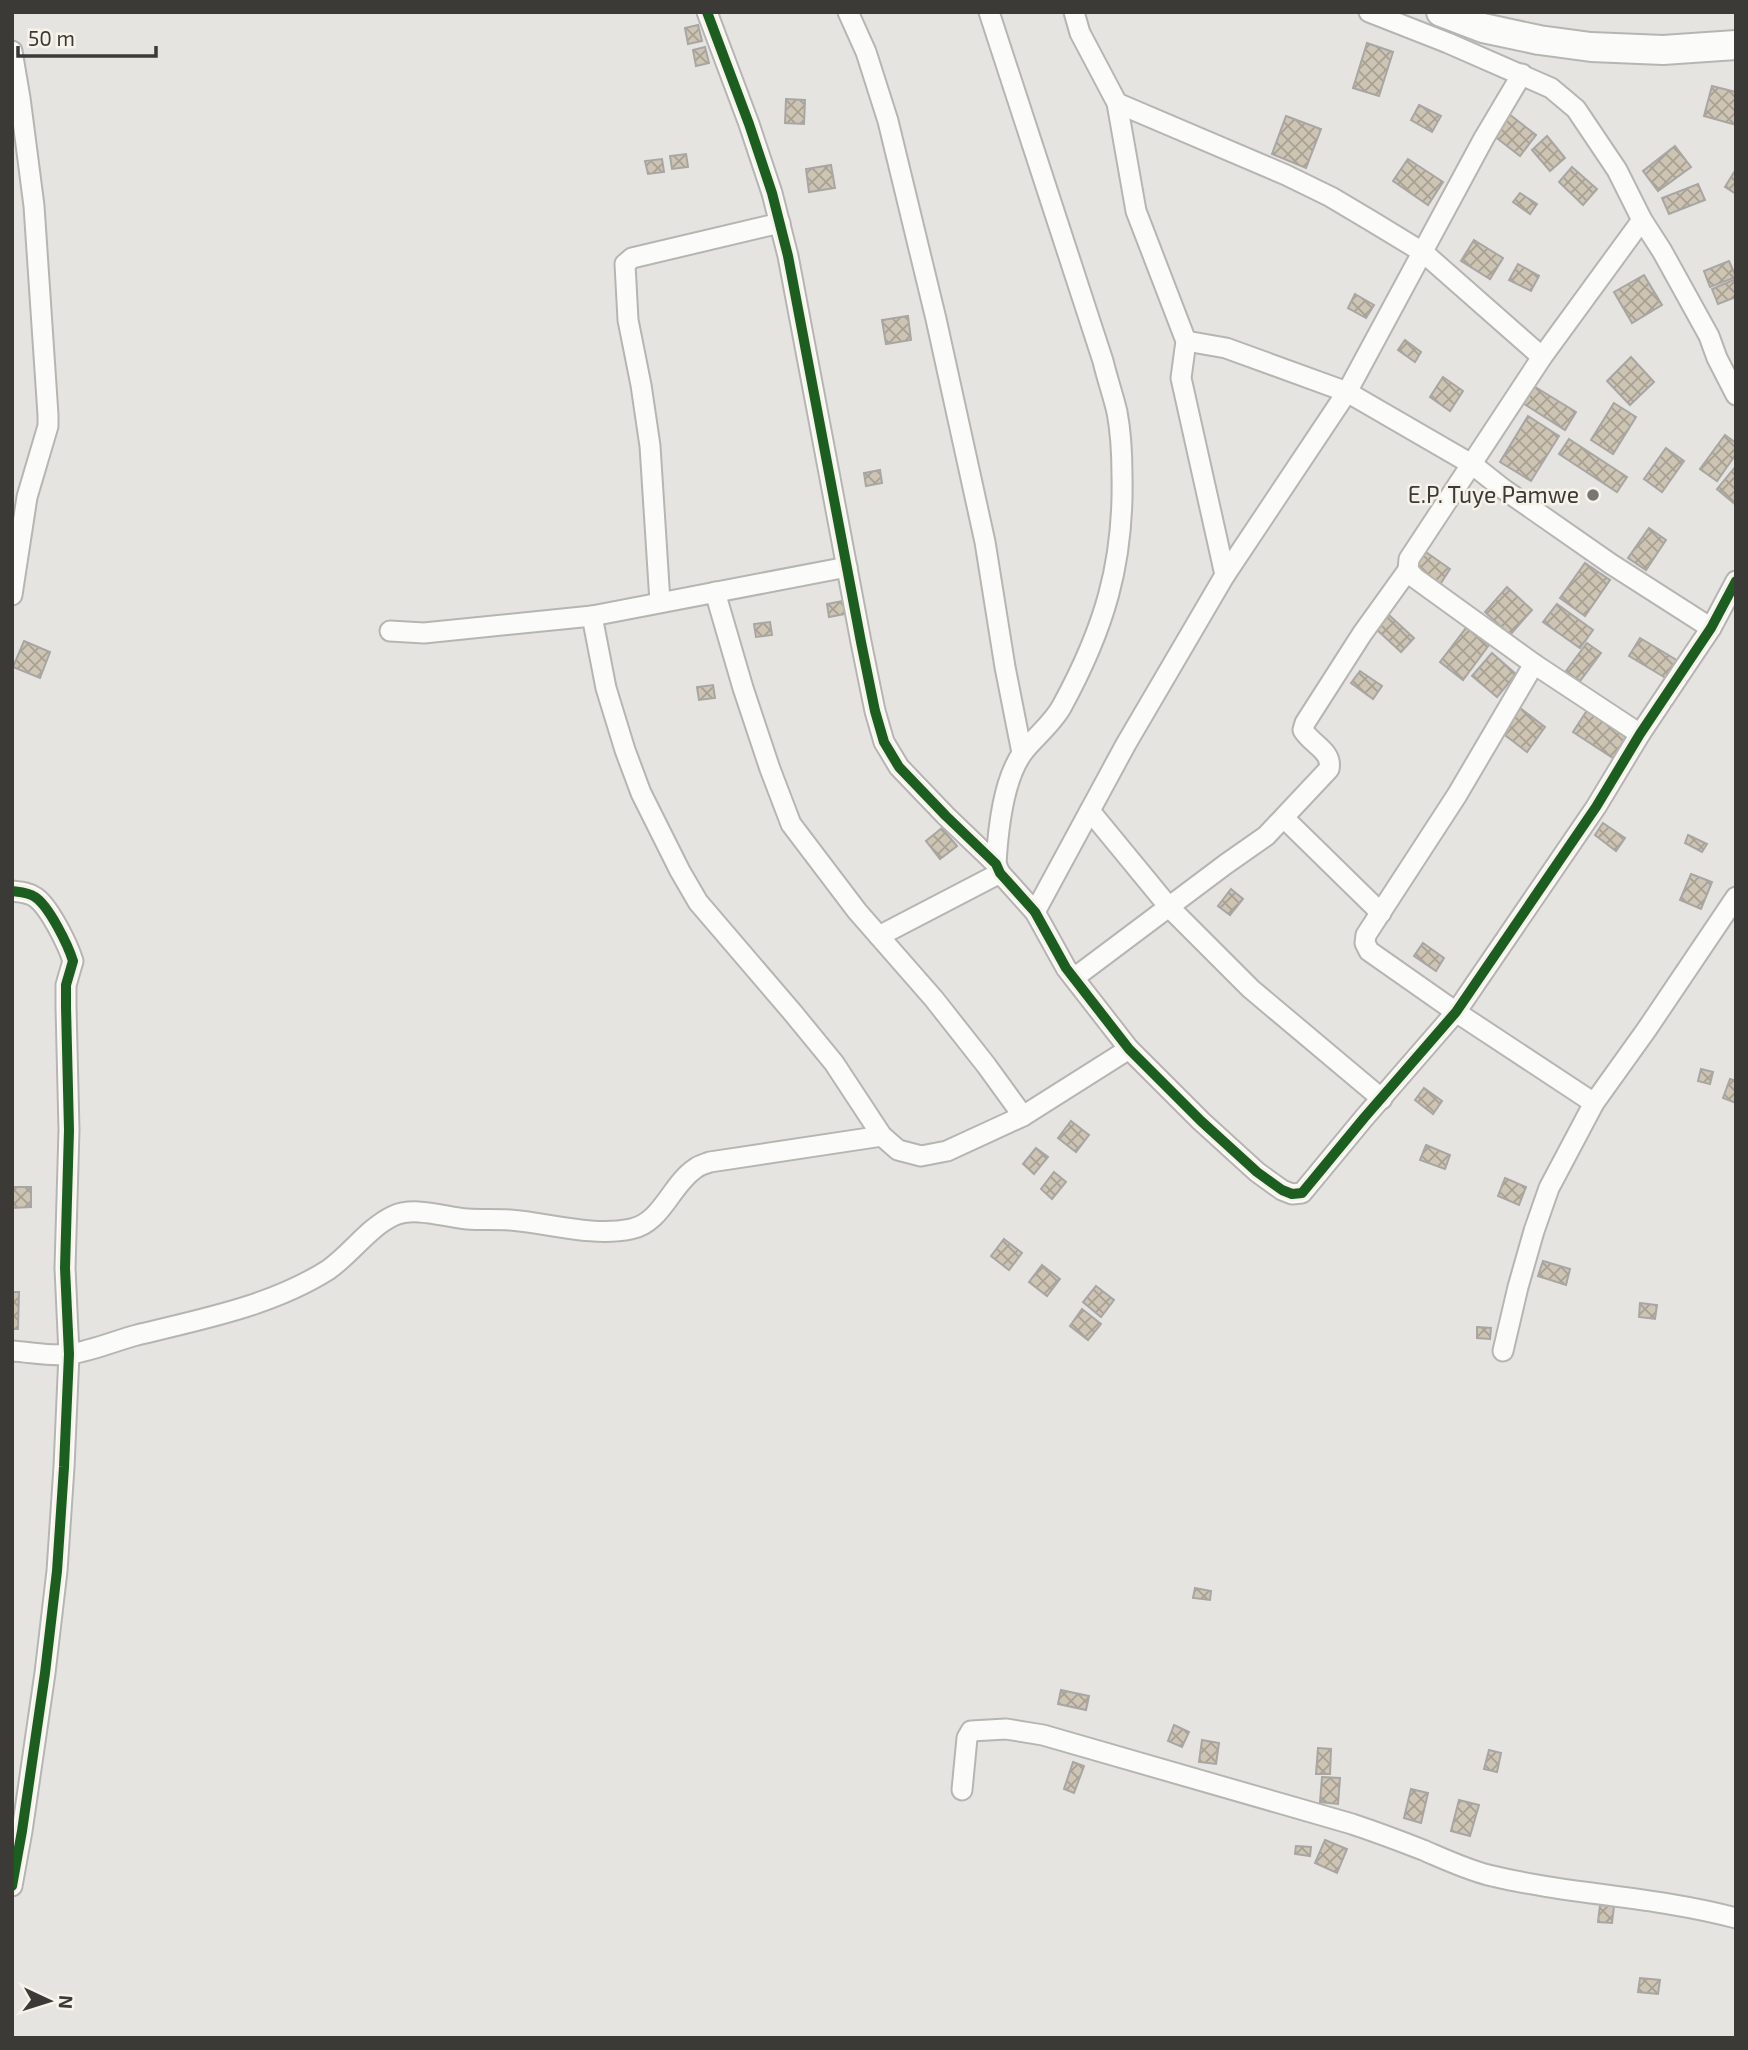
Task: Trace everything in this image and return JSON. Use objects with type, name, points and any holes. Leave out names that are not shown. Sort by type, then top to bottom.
[{"type":"main road","points":[[1441,12],[1483,28],[1539,40],[1591,47],[1663,50],[1736,45]]},
{"type":"street","points":[[707,12],[750,124],[780,223],[875,711],[884,742],[899,767],[998,868],[1035,912],[1048,939],[1074,978],[1129,1049],[1201,1121],[1257,1172],[1282,1190],[1292,1194],[1302,1193],[1311,1184],[1456,1013],[1555,869],[1711,628],[1736,581]]},
{"type":"street","points":[[848,12],[866,52],[888,121],[936,319],[985,541],[1022,753]]},
{"type":"street","points":[[989,12],[1117,412],[1122,448],[1123,492],[1120,542],[1113,584],[1088,653],[1060,709],[1022,753],[1005,794],[998,830],[998,868]]},
{"type":"street","points":[[1074,12],[1080,33],[1116,103],[1136,211],[1186,341],[1181,378],[1225,575]]},
{"type":"street","points":[[1369,12],[1551,88],[1576,109],[1617,170],[1642,220],[1662,250],[1709,336],[1736,395]]},
{"type":"street","points":[[12,51],[34,206],[48,415],[48,426],[27,498],[12,595]]},
{"type":"street","points":[[1035,912],[1225,575],[1347,392],[1484,138],[1522,75]]},
{"type":"street","points":[[1116,103],[1286,175],[1331,197],[1424,253],[1542,357]]},
{"type":"street","points":[[1074,978],[1266,836],[1329,769],[1331,761],[1328,755],[1307,737],[1303,730],[1305,723],[1362,634],[1408,570],[1409,559],[1542,357],[1642,220]]},
{"type":"street","points":[[660,602],[650,446],[628,320],[625,264],[632,258],[780,223]]},
{"type":"street","points":[[1186,341],[1226,348],[1347,392],[1472,465],[1611,564],[1711,628]]},
{"type":"street","points":[[390,631],[424,633],[592,617],[847,567]]},
{"type":"street","points":[[1408,570],[1415,578],[1534,664],[1640,734]]},
{"type":"street","points":[[715,592],[743,688],[791,824],[879,936],[934,999],[1023,1116]]},
{"type":"street","points":[[592,617],[606,688],[625,750],[641,793],[680,871],[698,902],[834,1063],[882,1136],[898,1150],[921,1156],[947,1151],[1023,1116],[1129,1049]]},
{"type":"street","points":[[1534,664],[1457,795],[1366,935],[1365,943],[1369,951],[1456,1013],[1594,1102]]},
{"type":"street","points":[[1090,811],[1169,906],[1251,989],[1381,1099]]},
{"type":"street","points":[[1284,818],[1381,913]]},
{"type":"street","points":[[879,936],[998,868]]},
{"type":"street","points":[[12,891],[36,897],[45,906],[62,934],[73,961],[66,985],[69,1130],[65,1268],[69,1354],[57,1572],[38,1722],[12,1886]]},
{"type":"street","points":[[1503,1351],[1518,1287],[1549,1188],[1594,1102],[1647,1030],[1736,897]]},
{"type":"street","points":[[12,1351],[69,1354],[216,1316],[282,1293],[328,1269],[369,1233],[400,1214],[423,1212],[469,1219],[509,1220],[608,1231],[630,1230],[651,1219],[680,1183],[695,1169],[710,1162],[882,1136]]},
{"type":"street","points":[[962,1790],[967,1738],[971,1731],[1006,1729],[1055,1738],[1340,1821],[1382,1834],[1458,1866],[1485,1874],[1573,1891],[1656,1900],[1736,1918]]},
{"type":"building","points":[[698,25],[702,41],[688,44],[685,28]]},
{"type":"building","points":[[1367,43],[1393,52],[1379,96],[1353,88]]},
{"type":"building","points":[[705,47],[709,63],[696,66],[693,50]]},
{"type":"building","points":[[1712,86],[1736,92],[1736,125],[1704,116]]},
{"type":"building","points":[[786,99],[805,100],[804,124],[785,123]]},
{"type":"building","points":[[1419,105],[1441,116],[1432,132],[1411,120]]},
{"type":"building","points":[[1509,114],[1536,135],[1520,156],[1493,135]]},
{"type":"building","points":[[1286,116],[1321,129],[1306,168],[1272,154]]},
{"type":"building","points":[[1547,136],[1565,158],[1550,171],[1532,150]]},
{"type":"building","points":[[1675,146],[1691,167],[1658,191],[1643,171]]},
{"type":"building","points":[[686,154],[688,167],[672,169],[670,156]]},
{"type":"building","points":[[662,159],[664,172],[648,174],[645,161]]},
{"type":"building","points":[[1408,159],[1443,182],[1428,205],[1393,181]]},
{"type":"building","points":[[831,165],[835,188],[809,192],[806,169]]},
{"type":"building","points":[[1572,167],[1597,189],[1583,205],[1559,182]]},
{"type":"building","points":[[1736,169],[1736,194],[1725,187]]},
{"type":"building","points":[[1698,184],[1705,200],[1669,214],[1662,198]]},
{"type":"building","points":[[1520,193],[1537,204],[1530,214],[1513,202]]},
{"type":"building","points":[[1474,240],[1503,258],[1490,279],[1461,261]]},
{"type":"building","points":[[1729,261],[1736,277],[1710,287],[1704,271]]},
{"type":"building","points":[[1518,264],[1539,276],[1531,291],[1509,280]]},
{"type":"building","points":[[1644,275],[1662,305],[1632,323],[1614,292]]},
{"type":"building","points":[[1736,279],[1736,297],[1718,304],[1712,289]]},
{"type":"building","points":[[1355,294],[1374,305],[1366,318],[1348,308]]},
{"type":"building","points":[[908,316],[911,340],[886,344],[882,320]]},
{"type":"building","points":[[1405,340],[1421,352],[1415,362],[1398,350]]},
{"type":"building","points":[[1631,357],[1654,382],[1630,405],[1607,381]]},
{"type":"building","points":[[1443,377],[1463,391],[1450,411],[1430,397]]},
{"type":"building","points":[[1532,385],[1576,412],[1565,430],[1521,402]]},
{"type":"building","points":[[1614,403],[1636,417],[1613,454],[1591,440]]},
{"type":"building","points":[[1528,416],[1559,436],[1531,481],[1500,462]]},
{"type":"building","points":[[1725,435],[1736,443],[1736,454],[1717,481],[1700,469]]},
{"type":"building","points":[[1569,439],[1627,477],[1617,492],[1559,454]]},
{"type":"building","points":[[1666,448],[1684,461],[1662,492],[1644,479]]},
{"type":"building","points":[[1736,466],[1736,505],[1717,489]]},
{"type":"building","points":[[880,470],[882,483],[866,486],[864,473]]},
{"type":"building","points":[[1649,528],[1666,540],[1646,570],[1628,558]]},
{"type":"building","points":[[1423,550],[1450,569],[1439,586],[1411,567]]},
{"type":"building","points":[[1585,563],[1610,580],[1585,616],[1560,598]]},
{"type":"building","points":[[1507,587],[1532,610],[1510,635],[1485,612]]},
{"type":"building","points":[[843,601],[845,614],[829,617],[827,604]]},
{"type":"building","points":[[1557,604],[1593,630],[1580,648],[1543,622]]},
{"type":"building","points":[[1389,615],[1414,638],[1401,652],[1376,629]]},
{"type":"building","points":[[770,622],[772,635],[756,637],[754,624]]},
{"type":"building","points":[[1466,628],[1489,645],[1463,680],[1440,662]]},
{"type":"building","points":[[1640,638],[1680,662],[1669,680],[1629,656]]},
{"type":"building","points":[[24,641],[50,652],[40,678],[13,667]]},
{"type":"building","points":[[1587,643],[1601,653],[1580,681],[1566,671]]},
{"type":"building","points":[[1492,653],[1516,674],[1497,697],[1472,676]]},
{"type":"building","points":[[1360,671],[1382,686],[1373,699],[1351,683]]},
{"type":"building","points":[[713,685],[715,698],[699,700],[697,687]]},
{"type":"building","points":[[1520,708],[1545,727],[1527,752],[1501,732]]},
{"type":"building","points":[[1588,709],[1627,735],[1613,758],[1573,732]]},
{"type":"building","points":[[1603,823],[1625,838],[1616,851],[1595,835]]},
{"type":"building","points":[[942,828],[957,846],[940,859],[926,841]]},
{"type":"building","points":[[1688,835],[1707,844],[1702,852],[1685,843]]},
{"type":"building","points":[[1691,874],[1712,882],[1701,909],[1680,900]]},
{"type":"building","points":[[1231,889],[1243,899],[1230,915],[1218,906]]},
{"type":"building","points":[[1423,943],[1444,958],[1436,971],[1414,956]]},
{"type":"building","points":[[1701,1069],[1713,1072],[1710,1084],[1698,1081]]},
{"type":"building","points":[[1730,1079],[1736,1081],[1736,1103],[1723,1098]]},
{"type":"building","points":[[1424,1088],[1442,1101],[1433,1114],[1415,1100]]},
{"type":"building","points":[[1071,1121],[1089,1135],[1076,1152],[1058,1138]]},
{"type":"building","points":[[1426,1145],[1450,1155],[1445,1169],[1420,1160]]},
{"type":"building","points":[[1036,1148],[1048,1157],[1034,1174],[1023,1164]]},
{"type":"building","points":[[1054,1172],[1066,1182],[1052,1199],[1041,1189]]},
{"type":"building","points":[[1505,1178],[1526,1187],[1519,1205],[1498,1196]]},
{"type":"building","points":[[12,1187],[31,1187],[31,1207],[12,1208]]},
{"type":"building","points":[[1004,1239],[1022,1253],[1009,1270],[991,1256]]},
{"type":"building","points":[[1543,1261],[1570,1269],[1566,1285],[1538,1276]]},
{"type":"building","points":[[1042,1265],[1060,1279],[1047,1296],[1029,1282]]},
{"type":"building","points":[[1096,1286],[1114,1300],[1101,1317],[1083,1302]]},
{"type":"building","points":[[12,1292],[19,1292],[18,1329],[12,1329]]},
{"type":"building","points":[[1640,1303],[1657,1305],[1655,1319],[1639,1317]]},
{"type":"building","points":[[1082,1309],[1101,1324],[1088,1340],[1070,1326]]},
{"type":"building","points":[[1477,1327],[1491,1328],[1490,1339],[1477,1338]]},
{"type":"building","points":[[1195,1588],[1211,1591],[1210,1600],[1193,1598]]},
{"type":"building","points":[[1061,1690],[1089,1696],[1086,1710],[1058,1704]]},
{"type":"building","points":[[1174,1725],[1189,1732],[1182,1747],[1168,1741]]},
{"type":"building","points":[[1202,1740],[1219,1743],[1216,1764],[1199,1762]]},
{"type":"building","points":[[1318,1748],[1331,1749],[1330,1774],[1316,1774]]},
{"type":"building","points":[[1489,1750],[1501,1753],[1497,1772],[1484,1769]]},
{"type":"building","points":[[1073,1762],[1084,1766],[1074,1793],[1064,1789]]},
{"type":"building","points":[[1322,1777],[1340,1778],[1338,1804],[1320,1802]]},
{"type":"building","points":[[1411,1789],[1428,1793],[1421,1823],[1404,1818]]},
{"type":"building","points":[[1459,1800],[1479,1805],[1470,1836],[1451,1831]]},
{"type":"building","points":[[1325,1840],[1347,1849],[1337,1873],[1315,1863]]},
{"type":"building","points":[[1296,1846],[1311,1847],[1310,1856],[1295,1854]]},
{"type":"building","points":[[1600,1905],[1614,1906],[1612,1923],[1598,1922]]},
{"type":"building","points":[[1640,1978],[1660,1980],[1658,1994],[1638,1992]]},
{"type":"cycle path","points":[[707,12],[772,193],[788,256],[861,642],[884,742],[899,767],[996,864],[1000,873],[1035,912],[1066,968],[1129,1049],[1201,1121],[1257,1172],[1282,1190],[1292,1194],[1302,1193],[1456,1012],[1596,807],[1640,734],[1711,628],[1736,581]]},
{"type":"cycle path","points":[[12,891],[30,894],[40,902],[57,926],[73,961],[66,985],[69,1130],[65,1268],[69,1354],[64,1467],[57,1571],[45,1673],[12,1886]]},
{"type":"place","name":"E.P. Tuye Pamwe","points":[[1593,495]]}]
